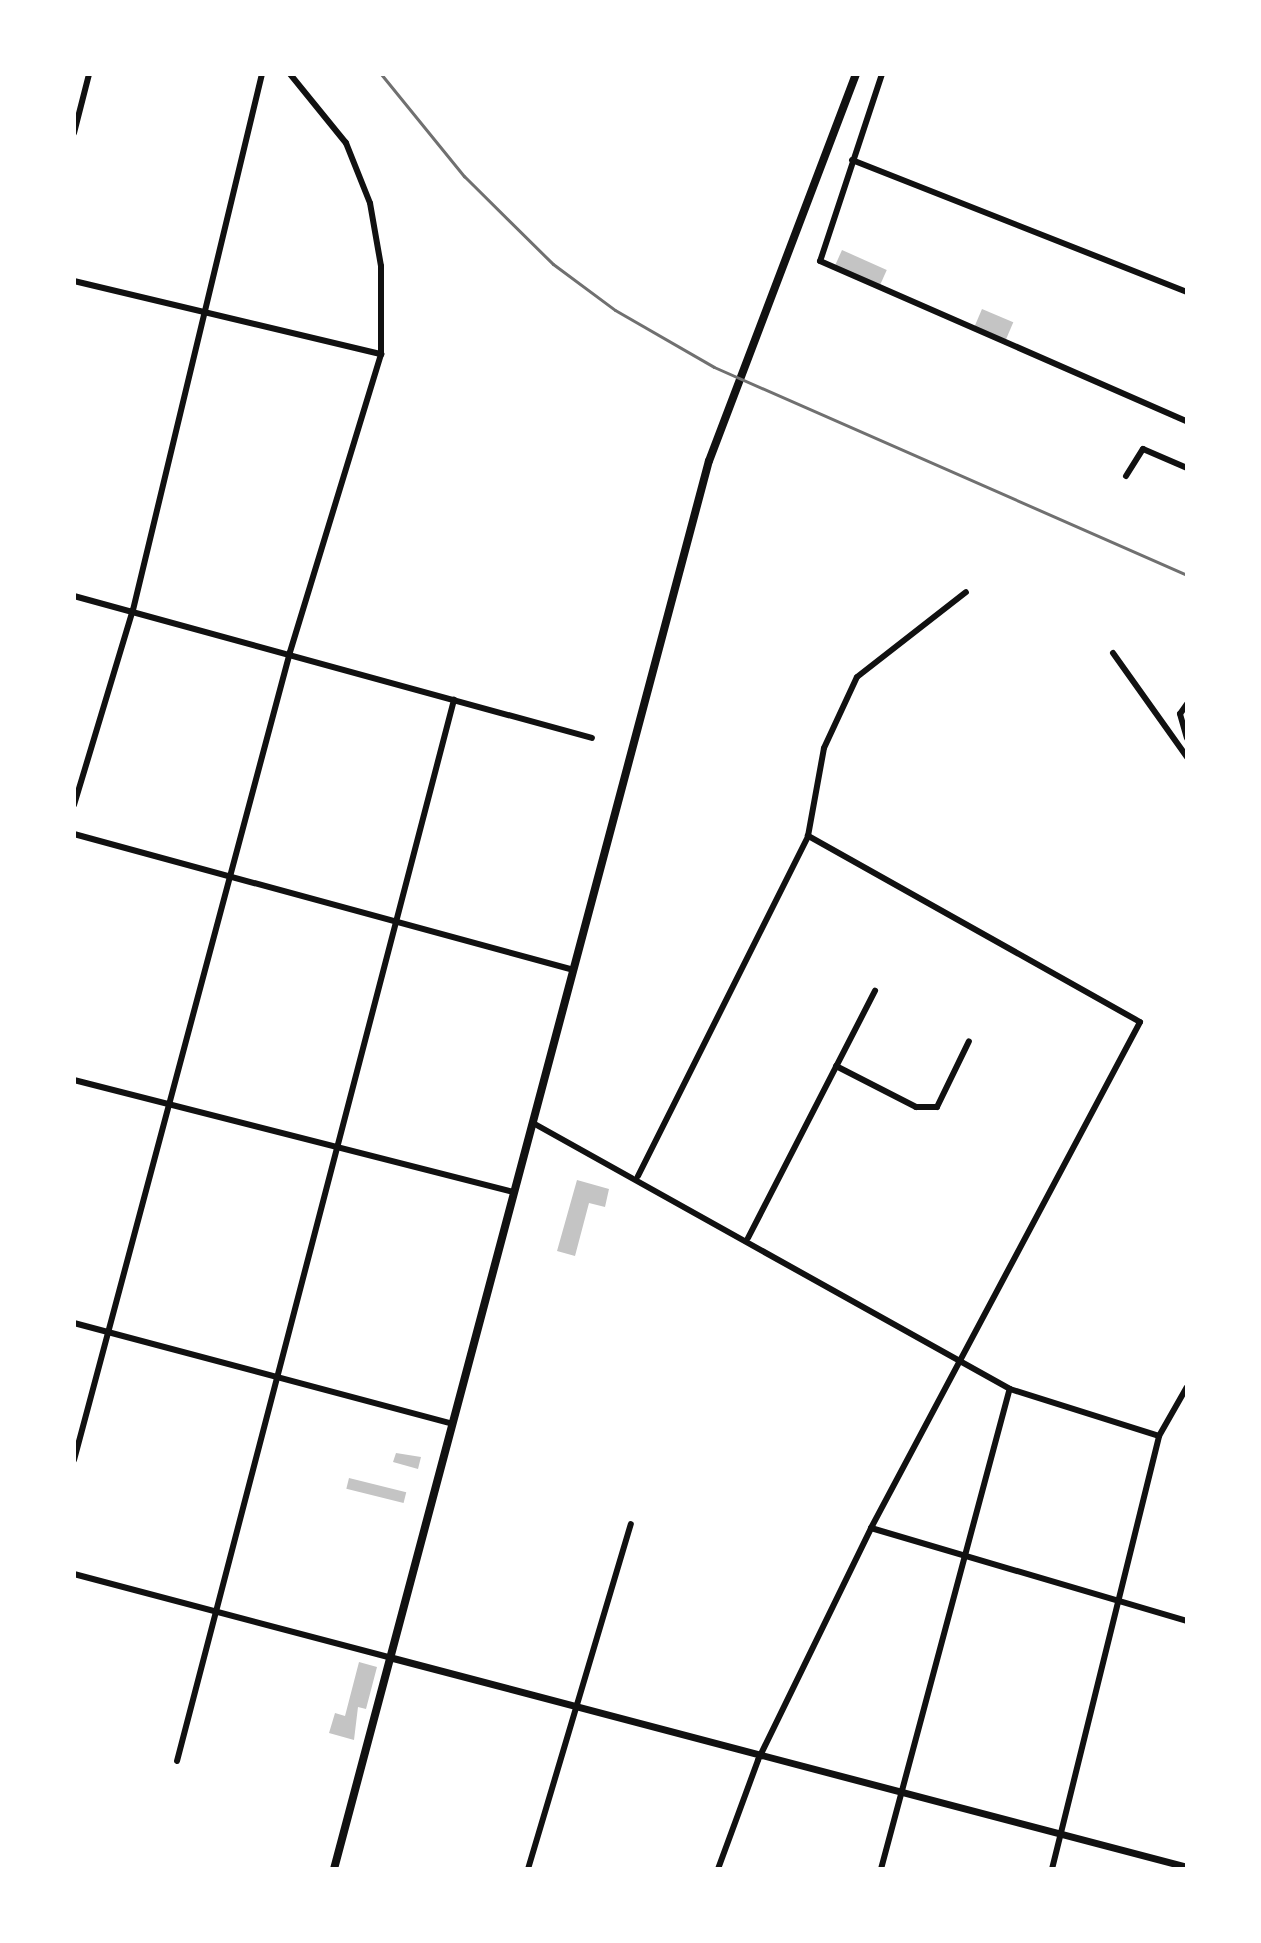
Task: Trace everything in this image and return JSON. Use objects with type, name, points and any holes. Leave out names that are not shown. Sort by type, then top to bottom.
[{"type":"main road","points":[[334,1869],[709,461],[856,74]]},
{"type":"street","points":[[74,133],[89,74]]},
{"type":"street","points":[[74,805],[133,610],[202,313],[262,74]]},
{"type":"street","points":[[74,1460],[174,1106],[290,652],[381,354],[381,266],[370,203],[346,143],[290,74]]},
{"type":"street","points":[[882,74],[820,261],[1187,421]]},
{"type":"street","points":[[852,160],[1187,292]]},
{"type":"street","points":[[74,281],[381,354]]},
{"type":"street","points":[[1126,476],[1143,449],[1187,468]]},
{"type":"street","points":[[638,1176],[808,836],[824,748],[857,677],[966,592]]},
{"type":"street","points":[[74,596],[290,652],[592,738]]},
{"type":"street","points":[[1113,653],[1187,757]]},
{"type":"street","points":[[177,1761],[213,1607],[277,1375],[333,1145],[454,700]]},
{"type":"street","points":[[1187,704],[1180,714],[1187,738]]},
{"type":"street","points":[[74,834],[574,970]]},
{"type":"street","points":[[718,1869],[758,1760],[871,1528],[958,1359],[1140,1022],[808,836]]},
{"type":"street","points":[[748,1238],[875,991]]},
{"type":"street","points":[[836,1066],[916,1107],[937,1107],[969,1041]]},
{"type":"street","points":[[74,1080],[514,1192]]},
{"type":"street","points":[[533,1123],[638,1176],[1010,1389],[1159,1436]]},
{"type":"street","points":[[74,1323],[454,1424]]},
{"type":"street","points":[[1052,1869],[1121,1604],[1159,1436],[1187,1387]]},
{"type":"street","points":[[881,1869],[961,1560],[1010,1389]]},
{"type":"street","points":[[528,1869],[631,1524]]},
{"type":"street","points":[[871,1528],[961,1560],[1187,1621]]},
{"type":"street","points":[[74,1574],[213,1607],[758,1760],[1187,1867]]},
{"type":"building","points":[[842,250],[887,270],[880,285],[835,266]]},
{"type":"building","points":[[982,309],[1013,322],[1005,342],[974,328]]},
{"type":"building","points":[[577,1180],[609,1189],[605,1207],[589,1203],[575,1256],[557,1251]]},
{"type":"building","points":[[396,1453],[421,1457],[418,1469],[393,1462]]},
{"type":"building","points":[[349,1478],[406,1492],[404,1503],[346,1489]]},
{"type":"building","points":[[359,1662],[377,1667],[366,1709],[358,1707],[354,1740],[329,1733],[335,1713],[345,1716]]},
{"type":"railway","points":[[381,74],[464,176],[553,264],[615,310],[714,367],[1187,575]]}]
